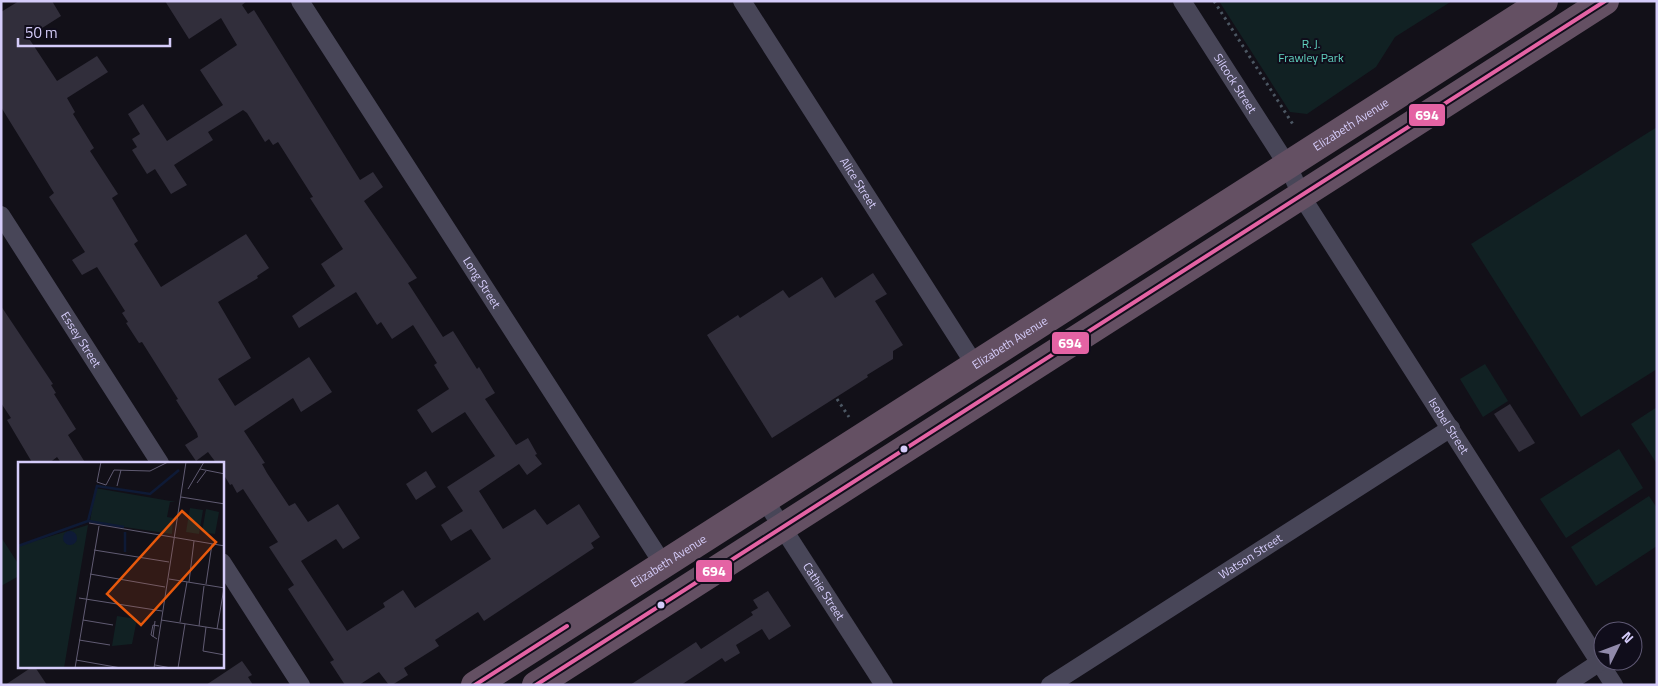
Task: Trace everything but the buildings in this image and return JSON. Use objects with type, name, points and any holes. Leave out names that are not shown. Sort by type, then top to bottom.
[{"type":"highway","name":"Elizabeth Avenue","points":[[476,685],[1544,1]]},
{"type":"highway","points":[[536,685],[1302,197],[1605,1]]},
{"type":"street","name":"Long Street","points":[[300,1],[663,564]]},
{"type":"street","name":"Alice Street","points":[[742,1],[975,365]]},
{"type":"street","name":"Silcock Street","points":[[1182,1],[1288,166]]},
{"type":"street","name":"Isobel Street","points":[[1288,166],[1302,197],[1593,651]]},
{"type":"street","name":"Essey Street","points":[[1,215],[159,462]]},
{"type":"street","name":"Watson Street","points":[[1050,685],[1451,428]]},
{"type":"street","name":"Cathie Street","points":[[764,499],[884,685]]},
{"type":"street","points":[[224,565],[301,685]]},
{"type":"street","points":[[1565,685],[1593,667]]},
{"type":"street","name":"Isobel Street","points":[[1605,671],[1614,685]]},
{"type":"path","points":[[1214,1],[1294,126]]},
{"type":"path","points":[[837,399],[849,418]]},
{"type":"green space","name":"R. J. Frawley Park","points":[[1219,1],[1452,1],[1395,37],[1376,67],[1307,114],[1290,112]]},
{"type":"green space","points":[[1657,127],[1657,369],[1581,417],[1471,244]]},
{"type":"green space","points":[[1485,364],[1508,401],[1483,417],[1460,379]]},
{"type":"green space","points":[[1657,407],[1657,464],[1631,424]]},
{"type":"green space","points":[[1619,449],[1643,488],[1566,538],[1540,499]]},
{"type":"green space","points":[[1649,496],[1657,508],[1657,546],[1596,586],[1571,547]]},
{"type":"green space","points":[[1,537],[18,563],[18,577],[1,586]]},
{"type":"transit line","name":"694","points":[[536,685],[1605,1]]},
{"type":"transit line","name":"694","points":[[475,685],[567,626]]}]
